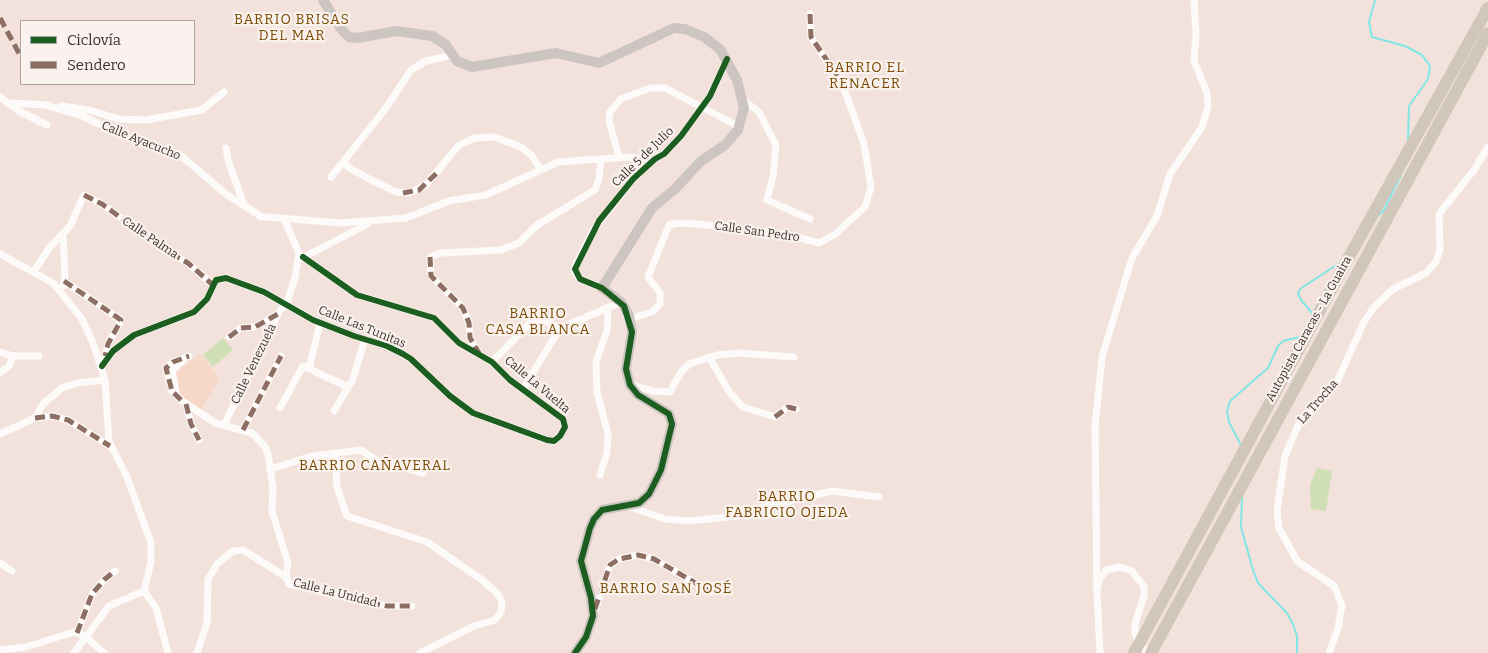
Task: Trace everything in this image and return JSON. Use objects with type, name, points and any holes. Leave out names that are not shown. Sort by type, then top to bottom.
[{"type":"highway","name":"Autopista Caracas - La Guaira","points":[[1134,653],[1350,255],[1488,8]]},
{"type":"highway","name":"Autopista Caracas - La Guaira","points":[[1149,653],[1488,33]]},
{"type":"street","points":[[323,0],[342,30],[350,37],[358,38],[396,30],[437,38],[462,65],[472,67],[556,53],[599,63],[627,48],[677,28],[704,37],[720,49],[737,80],[743,100],[743,118],[733,138],[701,161],[674,190],[652,208],[602,288],[621,302],[629,319],[632,332],[626,369],[630,385],[638,395],[669,414],[672,424],[667,453],[654,485],[639,503],[602,510],[594,519],[587,536],[581,561],[591,598],[593,616]]},
{"type":"street","points":[[1100,653],[1097,592],[1095,426],[1102,357],[1132,258],[1157,216],[1173,169],[1202,127],[1208,107],[1207,93],[1194,61],[1196,34],[1194,0]]},
{"type":"street","name":"Calle San Pedro","points":[[629,319],[652,312],[660,304],[660,293],[648,277],[669,225],[677,223],[698,224],[788,235],[819,243],[834,235],[865,207],[871,187],[864,144],[843,86],[811,37],[810,14]]},
{"type":"street","points":[[331,177],[386,108],[411,70],[426,61],[453,55]]},
{"type":"street","name":"Calle 5 de Julio","points":[[602,288],[580,279],[575,273],[575,266],[599,221],[633,179],[675,143],[718,82],[727,59]]},
{"type":"street","points":[[655,159],[619,158],[608,117],[621,100],[644,90],[661,87],[740,127]]},
{"type":"street","points":[[8,103],[79,108],[119,119],[146,120],[202,110],[224,92]]},
{"type":"street","points":[[0,97],[47,125]]},
{"type":"street","points":[[743,100],[759,112],[776,145],[773,176],[767,200],[810,219]]},
{"type":"street","name":"Calle Ayacucho","points":[[45,105],[82,116],[143,144],[179,154],[216,186],[244,206],[262,216],[284,219],[340,223],[406,218],[449,201],[486,194],[558,162],[619,158]]},
{"type":"street","points":[[343,162],[350,169],[376,183],[396,192],[409,193],[426,185],[459,145],[475,138],[494,137],[521,147],[532,156],[540,169]]},
{"type":"street","name":"La Trocha","points":[[1329,653],[1338,628],[1342,605],[1334,586],[1297,561],[1279,528],[1277,511],[1285,456],[1300,422],[1336,384],[1364,322],[1374,307],[1393,289],[1426,273],[1436,262],[1440,249],[1439,214],[1474,170],[1488,147]]},
{"type":"street","points":[[226,148],[228,160],[244,206]]},
{"type":"street","points":[[480,354],[470,338],[469,323],[463,308],[431,276],[430,257],[441,253],[501,250],[518,244],[537,225],[594,190],[599,179],[601,160]]},
{"type":"street","name":"Calle Palma","points":[[63,234],[70,226],[84,195],[102,204],[168,252],[188,263],[213,285]]},
{"type":"street","points":[[284,219],[296,241],[301,258],[286,304]]},
{"type":"street","points":[[301,258],[370,222]]},
{"type":"street","points":[[34,272],[50,247],[63,234]]},
{"type":"street","points":[[62,292],[64,281],[63,234]]},
{"type":"street","points":[[0,254],[53,283],[62,292],[82,319],[102,366],[105,380],[110,446],[127,477],[151,543],[151,562],[144,591],[156,608],[168,653]]},
{"type":"street","name":"Calle La Vuelta","points":[[301,258],[357,295],[434,318],[458,343],[492,362],[562,419],[565,427]]},
{"type":"street","name":"Calle Las Tunitas","points":[[213,285],[216,280],[222,277],[235,280],[286,304],[320,323],[387,346],[411,359],[457,402],[482,417],[554,441],[558,440],[565,427]]},
{"type":"street","points":[[64,281],[121,320],[108,344],[102,366]]},
{"type":"street","points":[[102,366],[113,352],[134,335],[194,312],[207,299],[213,285]]},
{"type":"street","points":[[523,389],[560,328],[621,302]]},
{"type":"street","name":"Calle Venezuela","points":[[224,425],[278,314],[286,304]]},
{"type":"street","points":[[600,475],[607,453],[608,434],[597,392],[596,361],[607,331],[608,308]]},
{"type":"street","points":[[229,337],[241,328],[255,327],[278,314]]},
{"type":"street","points":[[492,362],[530,323],[543,320],[560,328]]},
{"type":"street","points":[[309,369],[320,323]]},
{"type":"street","points":[[334,411],[358,368],[365,340]]},
{"type":"street","points":[[0,352],[13,356],[39,356]]},
{"type":"street","points":[[630,385],[653,391],[670,392],[685,368],[709,357],[739,353],[794,358]]},
{"type":"street","points":[[0,373],[9,366],[13,356]]},
{"type":"street","points":[[198,440],[181,400],[172,370],[189,356],[173,362],[166,368],[172,391],[181,400],[215,423],[252,433],[265,447],[273,488],[272,511],[288,563],[286,577]]},
{"type":"street","points":[[243,430],[281,356]]},
{"type":"street","points":[[709,357],[730,393],[743,406],[775,417],[788,407],[796,408]]},
{"type":"street","points":[[280,408],[302,366],[348,387]]},
{"type":"street","points":[[35,418],[43,404],[62,388],[77,383],[105,380]]},
{"type":"street","points":[[0,434],[35,418],[52,416],[68,420],[110,446]]},
{"type":"street","points":[[270,469],[294,460],[360,450],[376,460],[423,473]]},
{"type":"street","points":[[336,453],[337,487],[347,516],[427,542],[482,580],[496,593],[502,602],[501,612],[495,620],[474,626],[420,653]]},
{"type":"street","points":[[628,506],[665,518],[689,521],[738,516],[756,509],[832,491],[879,497]]},
{"type":"street","name":"Calle La Unidad","points":[[197,653],[207,623],[208,580],[211,572],[227,554],[233,551],[243,550],[286,577],[289,584],[386,606],[412,606]]},
{"type":"street","points":[[575,653],[586,637],[610,565],[619,559],[629,556],[646,556],[711,592]]},
{"type":"street","points":[[0,563],[12,571]]},
{"type":"street","points":[[1097,592],[1101,576],[1111,568],[1123,567],[1132,571],[1140,579],[1144,591],[1135,624],[1135,633],[1139,644],[1149,653]]},
{"type":"street","points":[[77,633],[92,594],[115,571]]},
{"type":"street","points":[[74,653],[85,636],[110,606],[144,591]]},
{"type":"street","points":[[0,650],[26,647],[68,632],[85,636],[104,653]]},
{"type":"shaded area","points":[[200,354],[220,378],[200,411],[179,394],[176,372]]},
{"type":"green space","points":[[223,338],[233,350],[213,367],[203,355]]},
{"type":"green space","points":[[1317,468],[1332,471],[1326,511],[1311,509],[1310,485]]},
{"type":"waterway","points":[[1375,0],[1369,22],[1372,37],[1405,46],[1422,55],[1430,66],[1428,79],[1409,106],[1408,141]]},
{"type":"waterway","points":[[1378,216],[1384,210],[1401,175]]},
{"type":"waterway","points":[[1312,313],[1301,300],[1298,293],[1300,289],[1338,264]]},
{"type":"waterway","points":[[1241,445],[1229,422],[1227,412],[1230,401],[1268,368],[1278,346],[1283,341],[1300,337]]},
{"type":"waterway","points":[[1242,497],[1241,527],[1253,570],[1258,583],[1287,613],[1293,624],[1297,636],[1297,653]]},
{"type":"marked path","points":[[810,14],[811,37],[841,81]]},
{"type":"marked path","points":[[0,18],[20,55]]},
{"type":"marked path","points":[[403,193],[419,190],[439,171]]},
{"type":"marked path","points":[[84,195],[102,204],[168,252],[188,263],[213,285]]},
{"type":"marked path","points":[[430,257],[431,276],[463,308],[469,323],[470,338],[479,353]]},
{"type":"marked path","points":[[64,281],[121,320],[108,344],[105,356]]},
{"type":"marked path","points":[[229,337],[241,328],[255,327],[278,314]]},
{"type":"marked path","points":[[181,400],[172,391],[166,368],[173,362],[189,356]]},
{"type":"marked path","points":[[243,430],[281,356]]},
{"type":"marked path","points":[[186,404],[191,424],[199,440]]},
{"type":"marked path","points":[[775,417],[788,407],[796,409]]},
{"type":"marked path","points":[[35,418],[52,416],[68,420],[110,446]]},
{"type":"marked path","points":[[595,609],[610,565],[619,559],[638,555],[654,559],[711,592]]},
{"type":"marked path","points":[[77,633],[92,594],[115,571]]},
{"type":"marked path","points":[[370,603],[387,606],[412,606]]},
{"type":"cycle path","points":[[575,653],[586,637],[593,616],[591,598],[581,561],[590,528],[594,519],[602,510],[639,503],[649,494],[661,470],[672,424],[669,414],[638,395],[630,385],[626,369],[632,332],[624,306],[602,288],[580,279],[575,269],[599,221],[633,179],[655,159],[664,154],[681,136],[710,96],[727,59]]},
{"type":"cycle path","points":[[102,366],[113,351],[134,335],[194,312],[207,299],[216,280],[226,278],[264,292],[313,320],[354,336],[387,346],[403,354],[411,359],[450,396],[473,413],[547,440],[554,441],[560,436],[565,427],[563,419],[510,380],[492,362],[459,343],[434,318],[357,295],[303,257]]},
{"type":"district","name":"BARRIO BRISAS DEL MAR","points":[[292,28]]},
{"type":"district","name":"BARRIO EL RENACER","points":[[865,76]]},
{"type":"district","name":"BARRIO CASA BLANCA","points":[[538,322]]},
{"type":"district","name":"BARRIO CAÑAVERAL","points":[[375,466]]},
{"type":"district","name":"BARRIO FABRICIO OJEDA","points":[[787,506]]},
{"type":"district","name":"BARRIO SAN JOSÉ","points":[[666,589]]}]
